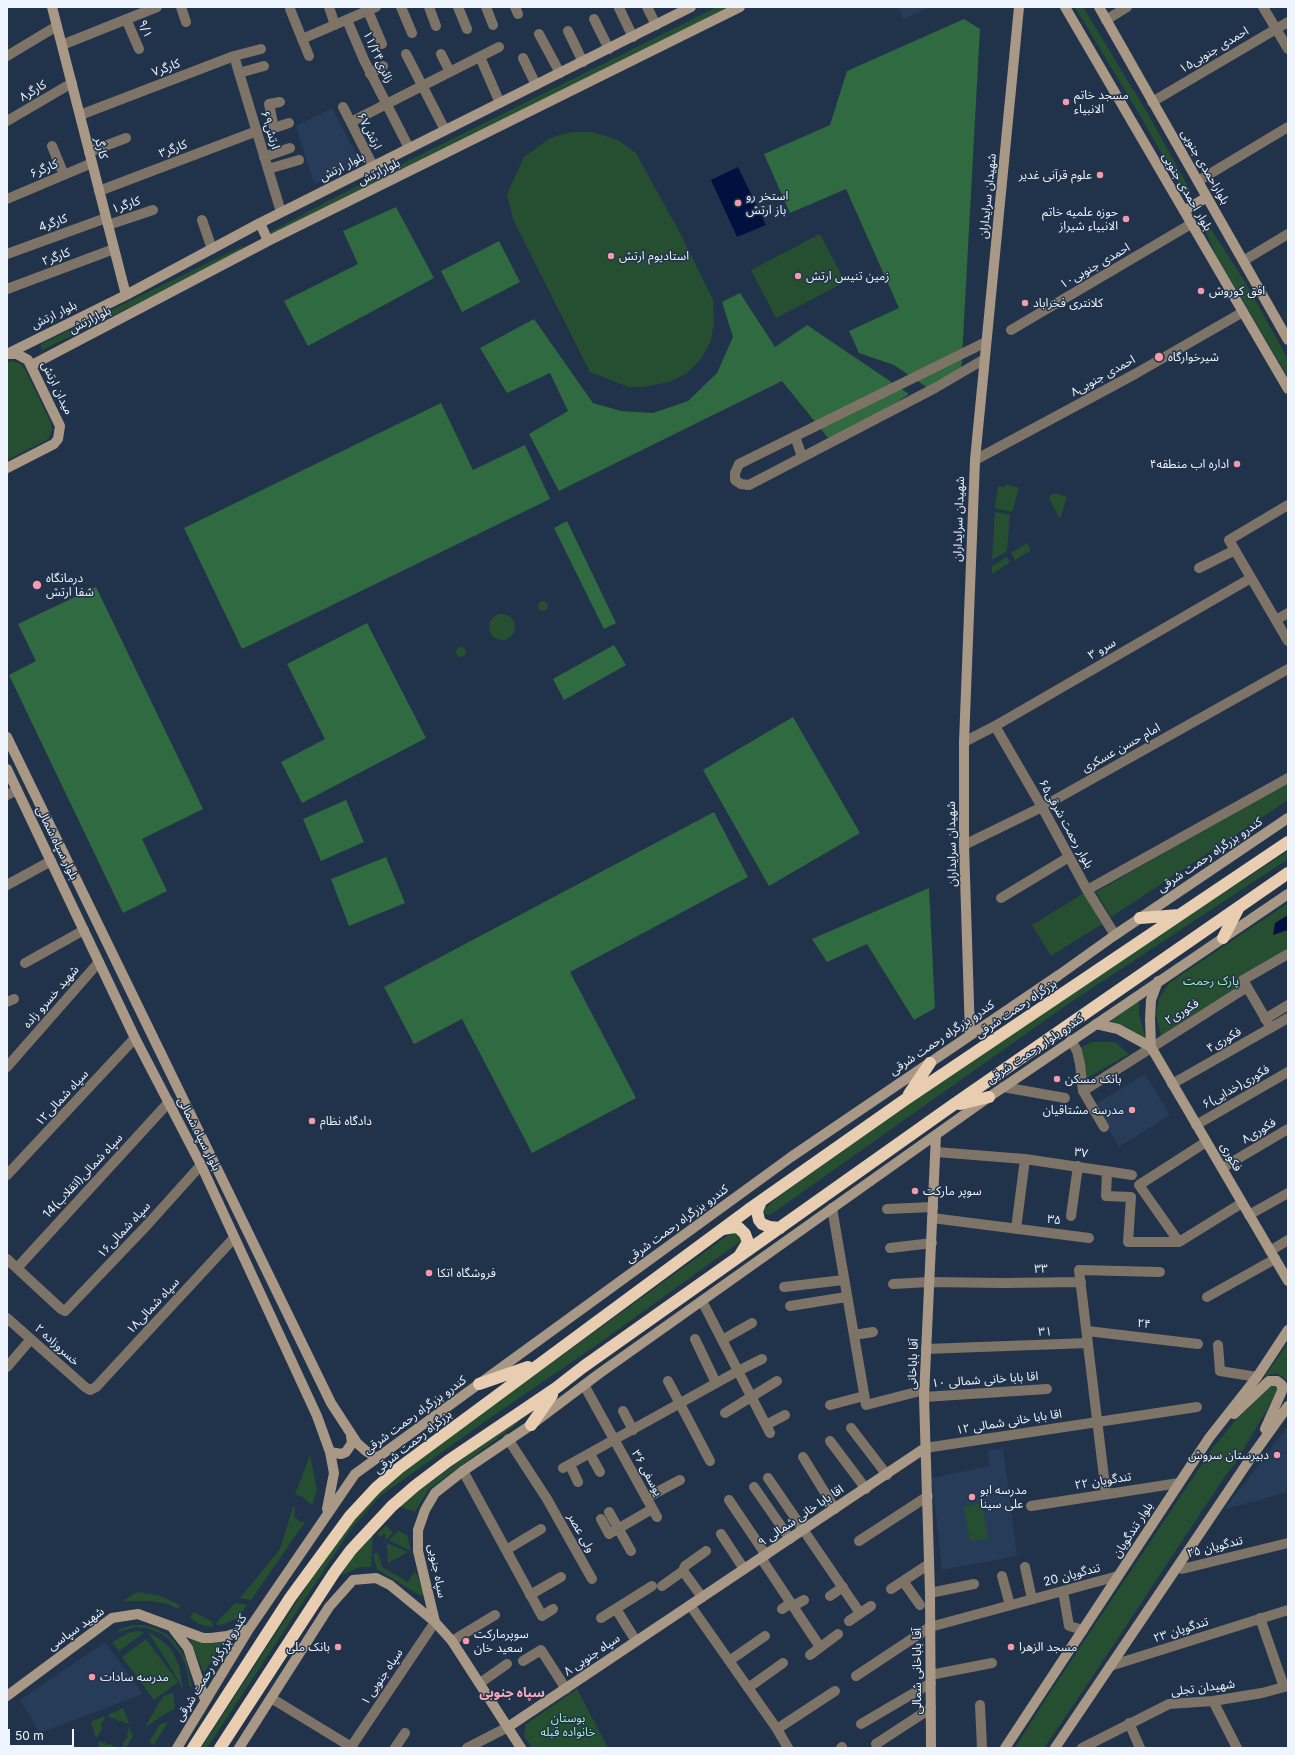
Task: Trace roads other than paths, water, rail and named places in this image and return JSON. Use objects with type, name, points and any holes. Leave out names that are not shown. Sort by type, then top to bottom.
[{"type":"highway","name":"بزرگراه رحمت شرقی","points":[[194,1748],[290,1598],[350,1516],[376,1488],[399,1468],[540,1362],[761,1201],[906,1099],[1288,842]]},
{"type":"highway","points":[[220,1748],[334,1573],[351,1550],[392,1506],[415,1486],[448,1461],[556,1388],[583,1367],[953,1106],[1288,873]]},
{"type":"highway","points":[[1223,938],[1238,907]]},
{"type":"highway","points":[[1140,918],[1180,915]]},
{"type":"highway","points":[[906,1099],[930,1063]]},
{"type":"highway","points":[[953,1106],[989,1096]]},
{"type":"highway","points":[[761,1201],[757,1211],[759,1220],[762,1224],[780,1228]]},
{"type":"highway","points":[[722,1229],[734,1227],[739,1228],[745,1234],[748,1242],[738,1257]]},
{"type":"highway","points":[[479,1384],[540,1362]]},
{"type":"highway","points":[[531,1425],[556,1388]]},
{"type":"main road","name":"کارگر","points":[[52,7],[126,295]]},
{"type":"main road","name":"بلوار ارتش","points":[[7,354],[126,295],[281,212],[583,62],[656,25],[680,10],[691,7]]},
{"type":"main road","name":"بلوارارتش","points":[[32,365],[268,242],[740,7]]},
{"type":"main road","name":"شهیدان سرایداران","points":[[970,1035],[964,845],[964,742],[975,460],[983,360],[1019,7]]},
{"type":"main road","name":"بلوار احمدی جنوبی","points":[[1065,7],[1288,389]]},
{"type":"main road","name":"بلواراحمدی جنوبی","points":[[1098,7],[1288,340]]},
{"type":"main road","points":[[1184,211],[1206,197]]},
{"type":"main road","points":[[260,223],[268,242]]},
{"type":"main road","name":"میدان ارتش","points":[[7,354],[17,354],[23,356],[32,365],[59,420],[60,433],[58,439],[49,448],[7,468]]},
{"type":"main road","name":"بلوار سپاه شمالی","points":[[8,744],[331,1403],[351,1436],[366,1451],[377,1458]]},
{"type":"main road","name":"بلوار سپاه شمالی","points":[[7,769],[135,1038],[201,1165],[317,1416],[330,1452],[334,1473],[330,1497],[324,1518]]},
{"type":"main road","name":"کندرو بزرگراه رحمت شرقی","points":[[177,1748],[249,1629],[355,1474],[791,1157],[930,1063],[1115,934],[1288,818]]},
{"type":"main road","points":[[1096,1024],[1288,894]]},
{"type":"main road","name":"فکوری","points":[[1158,981],[1151,1000],[1151,1047],[1249,1215],[1273,1255],[1285,1271],[1288,1281]]},
{"type":"main road","points":[[1096,1024],[1118,1029],[1151,1047]]},
{"type":"main road","name":"کندرو بلوار رحمت شرقی","points":[[989,1096],[1096,1024]]},
{"type":"main road","points":[[155,1075],[168,1068]]},
{"type":"main road","points":[[463,1471],[508,1439],[531,1425],[584,1385],[989,1096]]},
{"type":"main road","name":"آقا باباخانی","points":[[930,1593],[924,1394],[936,1135]]},
{"type":"main road","name":"بلوار تندگویان","points":[[1005,1748],[1209,1438],[1256,1377],[1288,1330]]},
{"type":"main road","points":[[1209,1438],[1267,1383],[1275,1380],[1282,1385],[1282,1391],[1255,1452]]},
{"type":"main road","points":[[1055,1748],[1255,1452],[1288,1406]]},
{"type":"main road","points":[[330,1452],[341,1454],[346,1452],[352,1443],[351,1436]]},
{"type":"main road","name":"۹ اقا بابا خانی شمالی","points":[[690,1605],[887,1475],[925,1448]]},
{"type":"main road","name":"سپاه جنوبی","points":[[435,1622],[418,1551],[418,1527],[425,1510],[436,1492],[463,1471]]},
{"type":"main road","name":"سپاه جنوبی","points":[[271,1698],[329,1606],[353,1580],[376,1578],[390,1585],[435,1622],[452,1641],[521,1748]]},
{"type":"main road","name":"آقا باباخانی شمالی","points":[[930,1593],[931,1748]]},
{"type":"main road","name":"۸ سپاه جنوبی","points":[[508,1727],[690,1605]]},
{"type":"main road","name":"شهید سپاسی","points":[[7,1696],[112,1618],[138,1614],[203,1638],[227,1636],[249,1629]]},
{"type":"main road","points":[[170,1625],[188,1648],[205,1700]]},
{"type":"main road","points":[[239,1748],[271,1698]]},
{"type":"street","points":[[62,45],[157,7]]},
{"type":"street","points":[[180,7],[186,22]]},
{"type":"street","points":[[329,7],[335,25]]},
{"type":"street","points":[[400,7],[412,34]]},
{"type":"street","points":[[429,7],[436,26]]},
{"type":"street","points":[[458,7],[467,29]]},
{"type":"street","points":[[486,7],[493,25]]},
{"type":"street","points":[[647,7],[656,25]]},
{"type":"street","points":[[1106,20],[1127,7]]},
{"type":"street","points":[[1264,7],[1288,49]]},
{"type":"street","points":[[619,8],[633,36]]},
{"type":"street","points":[[290,9],[309,56]]},
{"type":"street","points":[[302,39],[347,20],[365,10],[382,44]]},
{"type":"street","points":[[594,18],[609,48]]},
{"type":"street","name":"۹/۱","points":[[126,19],[139,49]]},
{"type":"street","name":"زائری۱۱/۲۴","points":[[347,20],[370,74],[409,148]]},
{"type":"street","name":"احمدی جنوبی۱۵","points":[[1152,102],[1288,22]]},
{"type":"street","points":[[7,56],[57,26]]},
{"type":"street","points":[[568,31],[583,62]]},
{"type":"street","points":[[539,34],[560,73]]},
{"type":"street","points":[[351,122],[499,47]]},
{"type":"street","name":"کارگر۷","points":[[80,115],[234,56],[261,49]]},
{"type":"street","points":[[406,54],[445,130]]},
{"type":"street","points":[[441,54],[450,72]]},
{"type":"street","name":"ارتش۶۹","points":[[234,56],[281,212]]},
{"type":"street","points":[[480,57],[500,103]]},
{"type":"street","points":[[523,58],[536,85]]},
{"type":"street","points":[[239,73],[264,66]]},
{"type":"street","points":[[370,74],[383,66]]},
{"type":"street","name":"کارگر۸","points":[[7,121],[72,83]]},
{"type":"street","points":[[280,102],[269,104],[271,120],[274,128],[289,123]]},
{"type":"street","name":"ارتش۶۷","points":[[343,107],[373,166]]},
{"type":"street","name":"کارگر۳","points":[[99,191],[256,129],[271,120]]},
{"type":"street","points":[[1198,181],[1288,127]]},
{"type":"street","points":[[89,152],[126,138]]},
{"type":"street","points":[[52,146],[64,175]]},
{"type":"street","points":[[264,156],[290,148]]},
{"type":"street","points":[[268,169],[300,160]]},
{"type":"street","name":"کارگر۶","points":[[7,199],[92,163]]},
{"type":"street","name":"کارگر۱","points":[[107,221],[153,210]]},
{"type":"street","points":[[202,220],[212,249]]},
{"type":"street","name":"4کارگر","points":[[8,254],[107,221]]},
{"type":"street","name":"احمدی جنوبی۱۰","points":[[1011,330],[1191,224]]},
{"type":"street","points":[[1243,261],[1288,234]]},
{"type":"street","name":"کارگر۲","points":[[7,289],[114,249]]},
{"type":"street","name":"احمدی جنوبی۸","points":[[975,460],[1134,374],[1243,312]]},
{"type":"street","points":[[983,360],[935,388],[749,485],[741,484],[735,480],[735,473],[740,464],[986,342]]},
{"type":"street","points":[[927,371],[935,388]]},
{"type":"street","points":[[795,436],[802,457]]},
{"type":"street","points":[[1288,505],[1229,540],[1288,641]]},
{"type":"street","points":[[1199,568],[1235,550]]},
{"type":"street","name":"سرو ۳","points":[[964,742],[995,726],[1251,578]]},
{"type":"street","points":[[1276,620],[1288,613]]},
{"type":"street","name":"امام حسن عسکری","points":[[964,845],[1042,807],[1288,669]]},
{"type":"street","name":"بلوار رحمت شرقی۶۵","points":[[995,726],[1042,807],[1087,890],[1115,934]]},
{"type":"street","points":[[1087,890],[1288,778]]},
{"type":"street","points":[[7,795],[17,790]]},
{"type":"street","points":[[1001,898],[1069,856]]},
{"type":"street","points":[[7,885],[51,861]]},
{"type":"street","points":[[25,963],[84,930]]},
{"type":"street","points":[[1271,1028],[1243,980],[1288,954]]},
{"type":"street","name":"شهید خسرو زاده","points":[[7,1067],[99,962]]},
{"type":"street","name":"فکوری۲","points":[[1083,1091],[1247,987]]},
{"type":"street","points":[[1265,1019],[1288,1006]]},
{"type":"street","name":"فکوری۴","points":[[1172,1084],[1288,1018]]},
{"type":"street","name":"سپاه شمالی۱۲","points":[[7,1175],[135,1038]]},
{"type":"street","points":[[1071,1040],[1080,1064],[1083,1091],[1104,1127]]},
{"type":"street","name":"۶فکوری(خدایی)","points":[[1196,1125],[1288,1072]]},
{"type":"street","points":[[1002,1087],[1065,1098]]},
{"type":"street","name":"14سپاه شمالی(اتقلاب)","points":[[17,1268],[169,1102]]},
{"type":"street","name":"فکوری۸","points":[[1222,1168],[1288,1129]]},
{"type":"street","points":[[1179,1242],[1139,1184],[1206,1142]]},
{"type":"street","name":"۳۷","points":[[936,1152],[1025,1159],[1132,1175]]},
{"type":"street","points":[[1016,1229],[1025,1159]]},
{"type":"street","name":"سپاه شمالی۱۶","points":[[17,1268],[65,1311],[148,1224],[201,1165]]},
{"type":"street","points":[[1071,1216],[1078,1166]]},
{"type":"street","points":[[1107,1171],[1106,1196],[1131,1197],[1128,1242],[1179,1242],[1242,1203]]},
{"type":"street","points":[[1249,1215],[1288,1193]]},
{"type":"street","points":[[887,1209],[933,1207]]},
{"type":"street","points":[[832,1208],[843,1280],[865,1401]]},
{"type":"street","name":"۳۵","points":[[932,1218],[1089,1238]]},
{"type":"street","name":"سپاه شمالی۱۸","points":[[90,1390],[96,1387],[234,1238]]},
{"type":"street","points":[[1207,1297],[1273,1255],[1288,1240]]},
{"type":"street","points":[[890,1248],[932,1243]]},
{"type":"street","points":[[7,1259],[17,1268]]},
{"type":"street","points":[[1106,1494],[1079,1270],[1160,1272]]},
{"type":"street","points":[[784,1287],[843,1280]]},
{"type":"street","name":"۳۳","points":[[893,1284],[929,1282],[1081,1282]]},
{"type":"street","points":[[790,1306],[846,1297]]},
{"type":"street","points":[[702,1301],[768,1429],[785,1415]]},
{"type":"street","name":"خسروزاده ۲","points":[[7,1318],[90,1390]]},
{"type":"street","points":[[722,1340],[752,1323]]},
{"type":"street","name":"۲۴","points":[[1086,1331],[1198,1344]]},
{"type":"street","points":[[854,1336],[873,1332]]},
{"type":"street","points":[[7,1367],[31,1339]]},
{"type":"street","points":[[695,1339],[716,1383]]},
{"type":"street","name":"۳۱","points":[[926,1349],[1088,1343]]},
{"type":"street","points":[[1218,1345],[1220,1371],[1256,1377]]},
{"type":"street","points":[[578,1482],[566,1467],[762,1359]]},
{"type":"street","points":[[668,1381],[710,1461]]},
{"type":"street","points":[[725,1413],[777,1381]]},
{"type":"street","name":"یوسفی ۳۶","points":[[584,1385],[654,1513],[619,1529]]},
{"type":"street","name":"۱۰ اقا بابا خانی شمالی","points":[[830,1405],[924,1394],[1047,1389]]},
{"type":"street","name":"۱۲ اقا بابا خانی شمالی","points":[[925,1448],[1197,1407]]},
{"type":"street","points":[[623,1411],[633,1430]]},
{"type":"street","points":[[851,1428],[887,1475]]},
{"type":"street","name":"ولی عصر","points":[[508,1439],[548,1499],[592,1579]]},
{"type":"street","points":[[830,1441],[866,1488]]},
{"type":"street","points":[[590,1454],[600,1472]]},
{"type":"street","points":[[804,1457],[835,1509]]},
{"type":"street","points":[[463,1471],[542,1616],[553,1609]]},
{"type":"street","points":[[768,1478],[860,1613]]},
{"type":"street","points":[[646,1498],[680,1480]]},
{"type":"street","name":"۲۲ تندگویان","points":[[1031,1506],[1179,1483]]},
{"type":"street","points":[[754,1487],[790,1538]]},
{"type":"street","points":[[859,1541],[928,1496]]},
{"type":"street","points":[[729,1500],[820,1647]]},
{"type":"street","points":[[609,1512],[632,1551]]},
{"type":"street","points":[[601,1520],[609,1534],[619,1529]]},
{"type":"street","points":[[506,1550],[541,1529]]},
{"type":"street","points":[[721,1534],[744,1569]]},
{"type":"street","name":"۲۵ تندگویان","points":[[1182,1569],[1254,1550],[1288,1543]]},
{"type":"street","points":[[662,1586],[683,1571],[686,1566],[706,1551]]},
{"type":"street","points":[[891,1589],[929,1564]]},
{"type":"street","points":[[1025,1567],[1032,1599]]},
{"type":"street","points":[[683,1571],[702,1597]]},
{"type":"street","points":[[1002,1576],[1010,1605]]},
{"type":"street","name":"20 تندگویان","points":[[856,1676],[930,1627],[1118,1576]]},
{"type":"street","points":[[530,1595],[561,1577]]},
{"type":"street","points":[[903,1581],[920,1604]]},
{"type":"street","points":[[930,1593],[974,1584]]},
{"type":"street","points":[[601,1618],[652,1586]]},
{"type":"street","points":[[830,1596],[843,1587]]},
{"type":"street","points":[[1063,1591],[1069,1626],[1083,1630]]},
{"type":"street","points":[[782,1609],[804,1600]]},
{"type":"street","points":[[690,1605],[777,1729],[788,1748]]},
{"type":"street","points":[[849,1621],[871,1606]]},
{"type":"street","points":[[616,1609],[636,1641]]},
{"type":"street","name":"۲۳ تندگویان","points":[[1110,1666],[1288,1610]]},
{"type":"street","points":[[452,1641],[495,1615]]},
{"type":"street","points":[[1260,1618],[1286,1686]]},
{"type":"street","name":"۱ سپاه جنوبی","points":[[352,1747],[435,1622]]},
{"type":"street","points":[[810,1655],[838,1634]]},
{"type":"street","points":[[729,1661],[765,1636]]},
{"type":"street","points":[[523,1661],[541,1650],[566,1689]]},
{"type":"street","points":[[748,1688],[783,1663]]},
{"type":"street","points":[[861,1724],[930,1679],[992,1663]]},
{"type":"street","points":[[480,1683],[507,1664]]},
{"type":"street","name":"شهیدان تجلی","points":[[1082,1748],[1169,1704],[1213,1701],[1262,1693],[1286,1686]]},
{"type":"street","points":[[777,1729],[835,1691]]},
{"type":"street","points":[[271,1698],[338,1744],[352,1747]]},
{"type":"street","points":[[1213,1701],[1238,1748]]},
{"type":"street","points":[[980,1705],[982,1748]]},
{"type":"street","points":[[876,1744],[931,1708]]},
{"type":"street","points":[[1129,1723],[1140,1748]]},
{"type":"street","points":[[467,1748],[508,1727]]},
{"type":"street","points":[[395,1748],[405,1733]]},
{"type":"water","name":"استخر رو باز ارتش","points":[[738,167],[766,225],[737,237],[711,180]]},
{"type":"water","points":[[1288,915],[1288,930],[1273,935],[1275,923]]},
{"type":"place","name":"مسجد خاتم الانبیاء","points":[[1066,102]]},
{"type":"place","name":"علوم قرآنی غدیر","points":[[1100,175]]},
{"type":"place","name":"استخر رو باز ارتش","points":[[738,203]]},
{"type":"place","name":"حوزه علمیه خاتم الانبیاء شیراز","points":[[1126,219]]},
{"type":"place","name":"استادیوم ارتش","points":[[611,256]]},
{"type":"place","name":"زمین تنیس ارتش","points":[[798,276]]},
{"type":"place","name":"افق کوروش","points":[[1201,291]]},
{"type":"place","name":"کلانتری فخراباد","points":[[1025,303]]},
{"type":"place","name":"شیرخوارگاه","points":[[1159,357]]},
{"type":"place","name":"اداره اب منطقه۴","points":[[1237,464]]},
{"type":"place","name":"درمانگاه شفا ارتش","points":[[37,585]]},
{"type":"place","name":"بانک مسکن","points":[[1057,1079]]},
{"type":"place","name":"مدرسه مشتاقیان","points":[[1132,1110]]},
{"type":"place","name":"دادگاه نظام","points":[[312,1121]]},
{"type":"place","name":"سوپر مارکت","points":[[915,1191]]},
{"type":"place","name":"فروشگاه اتکا","points":[[429,1273]]},
{"type":"place","name":"دبیرستان سروش","points":[[1277,1455]]},
{"type":"place","name":"مدرسه ابو علی سینا","points":[[972,1497]]},
{"type":"place","name":"سوپرمارکت سعید خان","points":[[466,1641]]},
{"type":"place","name":"بانک ملی","points":[[338,1647]]},
{"type":"place","name":"مسجد الزهرا","points":[[1011,1647]]},
{"type":"place","name":"مدرسه سادات","points":[[92,1677]]},
{"type":"district","name":"سپاه جنوبی","points":[[512,1693]]},
{"type":"park label","name":"پارک رحمت","points":[[1211,981]]},
{"type":"park label","name":"بوستان خانواده قبله","points":[[568,1725]]}]
